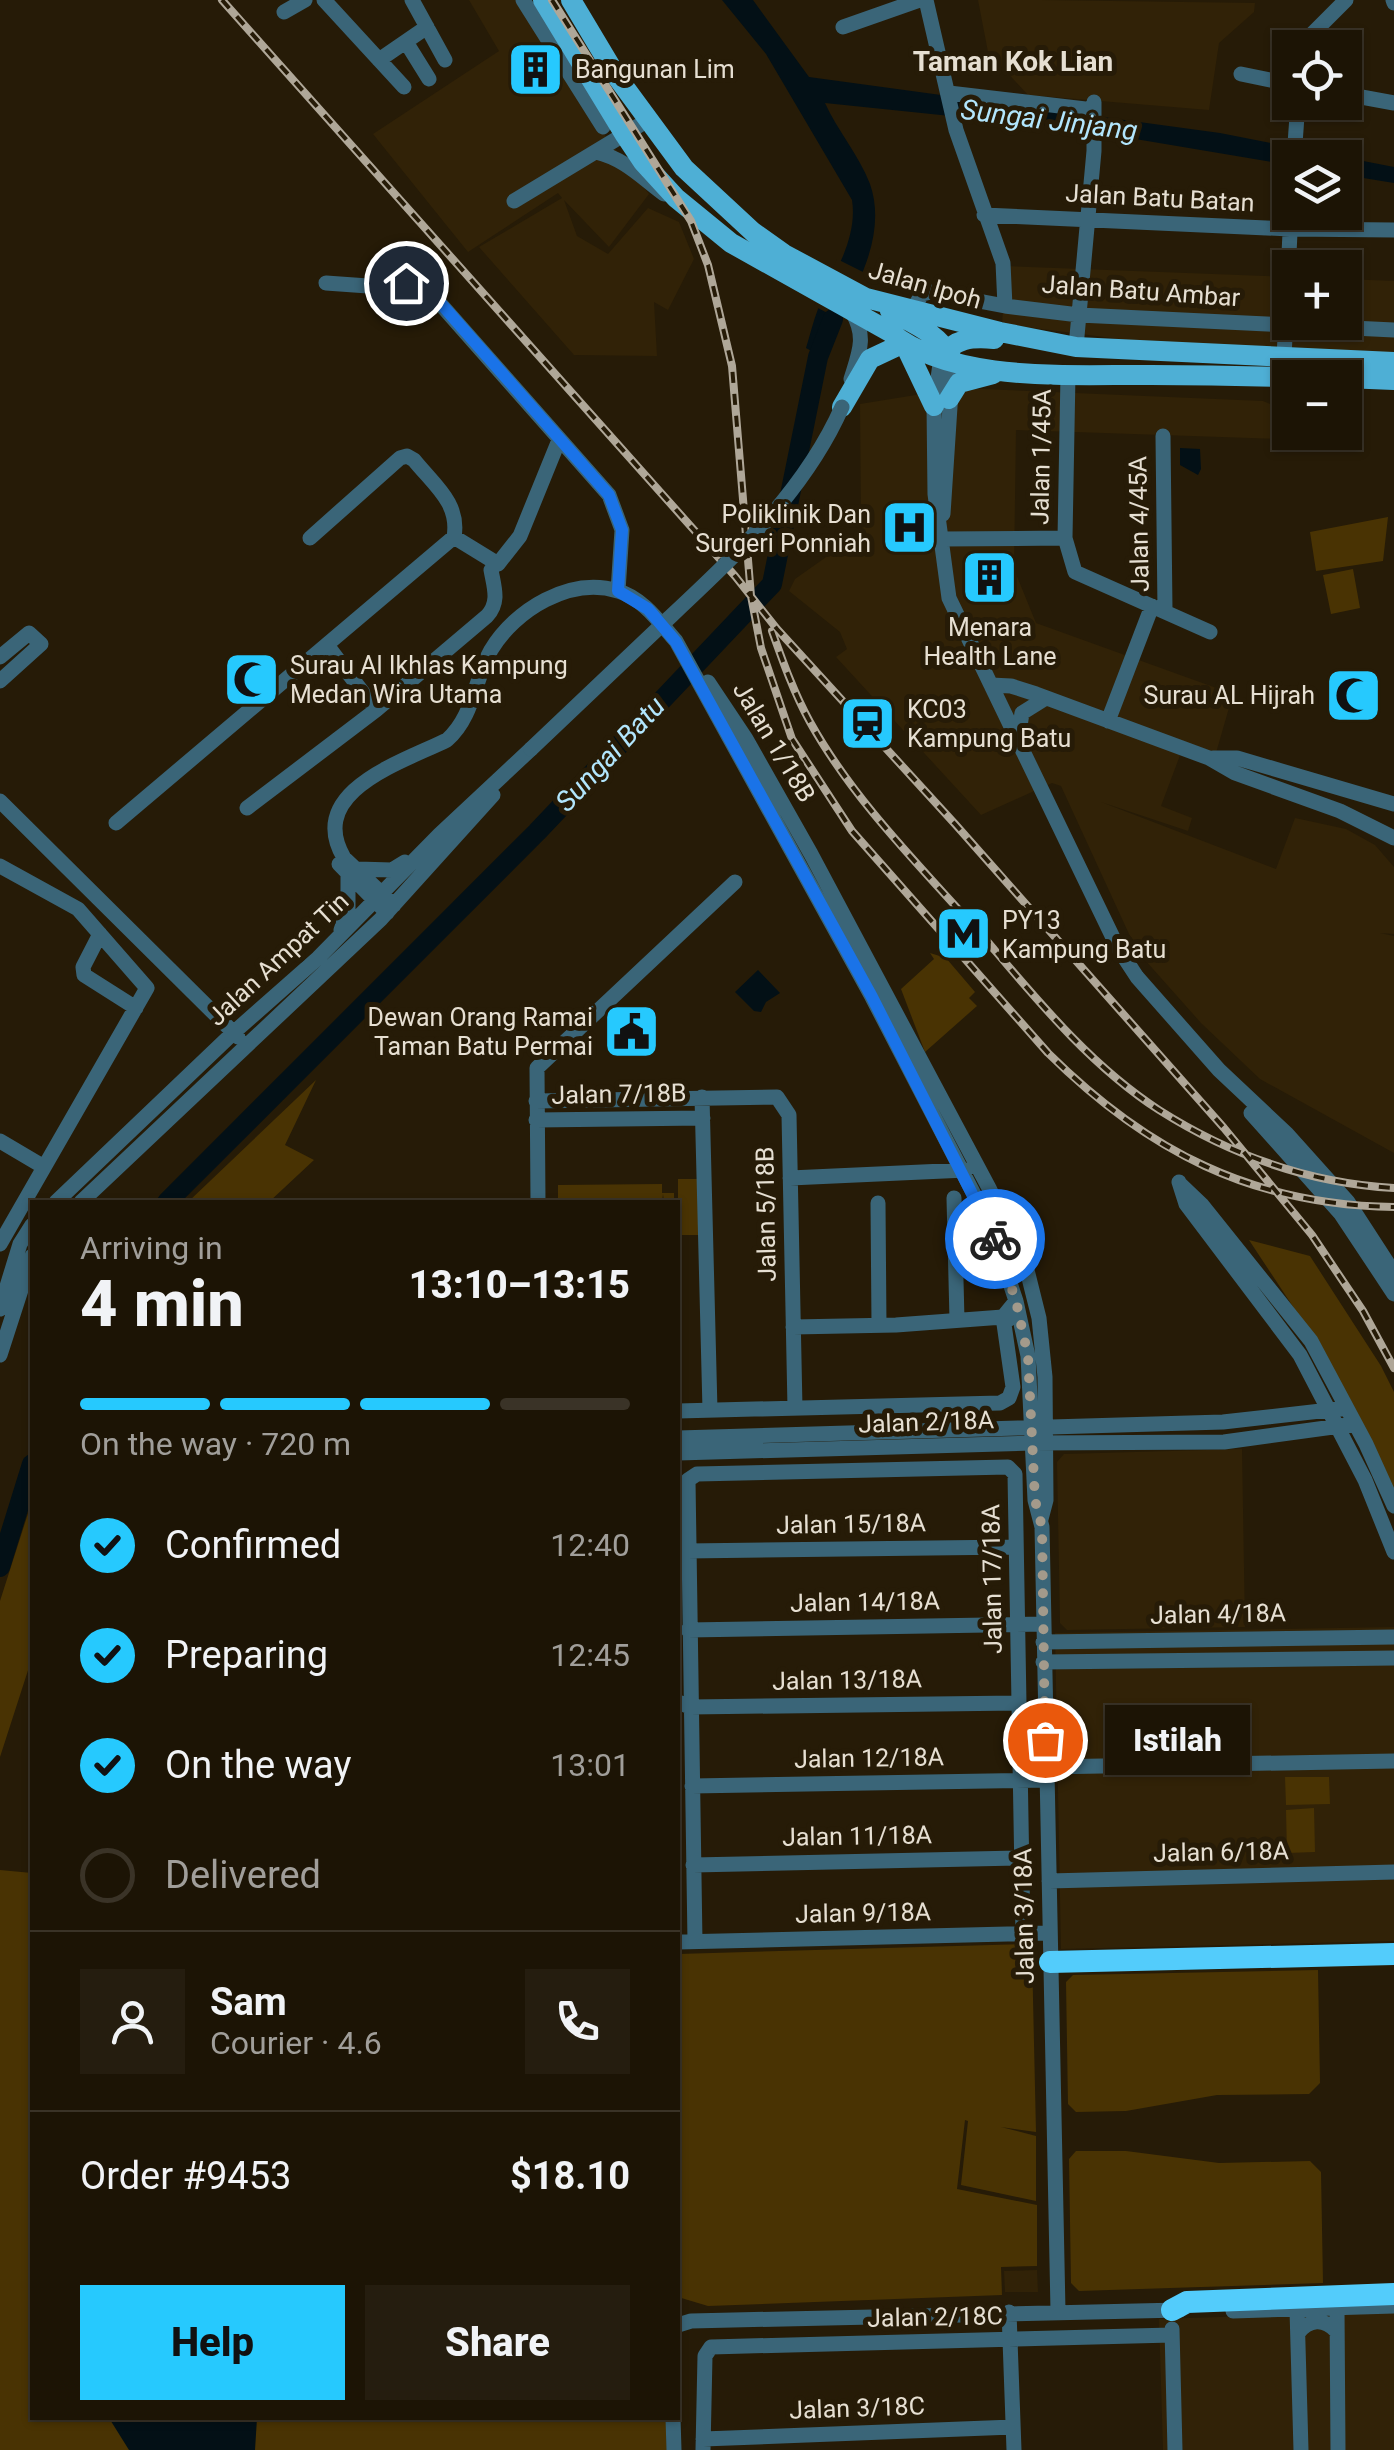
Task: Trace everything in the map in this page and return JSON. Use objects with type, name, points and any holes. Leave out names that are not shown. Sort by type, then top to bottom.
[{"type":"highway","points":[[1050,1962],[1394,1954]]},
{"type":"highway","points":[[1179,2306],[1394,2294]]},
{"type":"main road","name":"Jalan Ipoh","points":[[542,0],[625,135],[662,184],[715,232],[858,300],[1076,347],[1394,362]]},
{"type":"main road","name":"Jalan Ipoh","points":[[571,0],[617,77],[684,168],[743,224],[814,281]]},
{"type":"main road","points":[[858,300],[876,324]]},
{"type":"main road","points":[[858,300],[933,335],[947,356],[973,337],[1076,347]]},
{"type":"main road","name":"Jalan Ipoh","points":[[876,324],[904,343],[1005,372],[1272,377]]},
{"type":"main road","points":[[842,407],[870,359],[904,343],[942,402],[966,379],[1005,372]]},
{"type":"main road","points":[[1362,379],[1394,380]]},
{"type":"street","points":[[284,12],[305,0]]},
{"type":"street","points":[[324,0],[404,87]]},
{"type":"street","points":[[412,0],[445,60]]},
{"type":"street","points":[[523,0],[603,128]]},
{"type":"street","points":[[842,28],[923,0],[956,130],[1003,263],[1005,306]]},
{"type":"street","points":[[1316,30],[1346,0]]},
{"type":"street","points":[[379,60],[427,28]]},
{"type":"street","points":[[406,42],[429,79]]},
{"type":"street","points":[[1241,74],[1272,80]]},
{"type":"street","points":[[596,152],[603,128],[598,88]]},
{"type":"street","points":[[949,94],[1094,110],[1094,151],[1076,347]]},
{"type":"street","points":[[1362,97],[1394,103]]},
{"type":"street","points":[[514,201],[648,120]]},
{"type":"street","points":[[596,152],[628,164],[715,232]]},
{"type":"street","name":"Jalan Batu Batan","points":[[984,215],[1272,221]]},
{"type":"street","name":"Jalan Batu Batan","points":[[1362,227],[1394,230]]},
{"type":"street","points":[[326,283],[382,287],[410,283],[425,288],[609,495],[616,509],[622,542],[619,585],[563,592],[523,616],[489,654],[468,713],[457,731],[370,777],[347,798],[336,818],[336,842],[352,872],[385,904]]},
{"type":"street","name":"Jalan Batu Ambar","points":[[913,309],[922,294],[931,292],[1080,315],[1272,324]]},
{"type":"street","name":"Jalan Ampat Tin","points":[[842,407],[863,342],[858,300]]},
{"type":"street","name":"Jalan Ampat Tin","points":[[58,1200],[232,1034],[385,904],[438,835],[707,582],[763,524],[800,481],[842,407],[869,350],[876,324]]},
{"type":"street","name":"Jalan Batu Ambar","points":[[1362,329],[1394,330]]},
{"type":"street","points":[[1284,358],[1285,340]]},
{"type":"street","points":[[947,356],[935,494],[950,598],[1018,742],[1125,960],[1219,1070],[1287,1134],[1348,1202],[1394,1273]]},
{"type":"street","name":"Jalan 1/45A","points":[[1068,374],[1065,538],[1072,566],[1079,576],[1210,632]]},
{"type":"street","name":"Jalan 4/45A","points":[[1158,608],[1164,436]]},
{"type":"street","points":[[454,538],[498,564],[520,536],[560,440]]},
{"type":"street","points":[[116,823],[454,538],[457,520],[453,508],[407,456],[310,538]]},
{"type":"street","points":[[942,531],[1065,538]]},
{"type":"street","points":[[247,808],[376,710],[494,609],[491,570]]},
{"type":"street","name":"Jalan 1/18B","points":[[619,585],[679,640],[743,749],[872,997],[970,1171],[1013,1238],[1034,1292],[1046,1377],[1039,1426]]},
{"type":"street","points":[[1108,721],[1158,608]]},
{"type":"street","points":[[0,657],[29,633],[41,644],[0,681]]},
{"type":"street","points":[[327,645],[376,710]]},
{"type":"street","points":[[991,685],[1011,686],[1209,758],[1236,773],[1340,811],[1394,838]]},
{"type":"street","points":[[1018,742],[1022,713],[1046,698]]},
{"type":"street","name":"Jalan Ampat Tin","points":[[83,1200],[289,1006],[385,904],[474,819],[530,749]]},
{"type":"street","points":[[1209,758],[1237,758],[1394,804]]},
{"type":"street","points":[[0,802],[232,1034],[245,1035],[289,1006]]},
{"type":"street","points":[[352,872],[392,870],[438,835]]},
{"type":"street","points":[[0,866],[78,909],[147,988],[44,1168],[7,1215],[0,1244]]},
{"type":"street","points":[[305,970],[344,926],[352,872]]},
{"type":"street","points":[[538,1200],[537,1068],[735,882]]},
{"type":"street","points":[[100,934],[83,967],[84,975],[136,1008]]},
{"type":"street","points":[[201,1091],[234,1043],[232,1034]]},
{"type":"street","points":[[1219,1070],[1234,1094],[1340,1214],[1394,1294]]},
{"type":"street","points":[[702,1097],[710,1410]]},
{"type":"street","name":"Jalan 7/18B","points":[[536,1101],[702,1097]]},
{"type":"street","name":"Jalan 5/18B","points":[[702,1097],[777,1097],[788,1115],[795,1408]]},
{"type":"street","name":"Jalan 7/18B","points":[[536,1120],[703,1118]]},
{"type":"street","points":[[0,1141],[44,1168]]},
{"type":"street","points":[[790,1178],[970,1171]]},
{"type":"street","name":"Jalan 1/18B","points":[[970,1171],[1016,1301],[1039,1426]]},
{"type":"street","points":[[954,1198],[957,1320]]},
{"type":"street","points":[[878,1203],[879,1325]]},
{"type":"street","points":[[0,1309],[20,1244],[30,1228]]},
{"type":"street","points":[[1214,1230],[1311,1341],[1347,1426],[1394,1506]]},
{"type":"street","points":[[0,1355],[30,1262]]},
{"type":"street","points":[[1002,1317],[1016,1301]]},
{"type":"street","points":[[793,1327],[1002,1317],[1022,1326]]},
{"type":"street","name":"Jalan 2/18A","points":[[680,1411],[1000,1404],[1013,1387],[1002,1317]]},
{"type":"street","name":"Jalan 2/18A","points":[[680,1438],[1222,1422],[1338,1408]]},
{"type":"street","name":"Jalan 3/18A","points":[[1039,1426],[1035,1500],[1041,1519],[1058,2312]]},
{"type":"street","points":[[1347,1426],[1394,1552]]},
{"type":"street","name":"Jalan 2/18A","points":[[680,1453],[1224,1442],[1347,1426]]},
{"type":"street","name":"Jalan 17/18A","points":[[687,1551],[687,1484],[697,1474],[1008,1467],[1015,1474],[1023,1934]]},
{"type":"street","name":"Jalan 15/18A","points":[[687,1551],[1016,1547]]},
{"type":"street","points":[[687,1551],[684,1705],[692,1786],[695,1942]]},
{"type":"street","name":"Jalan 14/18A","points":[[688,1630],[1042,1624]]},
{"type":"street","name":"Jalan 4/18A","points":[[1043,1642],[1394,1637]]},
{"type":"street","points":[[1230,1639],[1230,1660]]},
{"type":"street","name":"Jalan 4/18A","points":[[1044,1662],[1394,1658]]},
{"type":"street","name":"Jalan 13/18A","points":[[684,1705],[1019,1703]]},
{"type":"street","name":"Jalan 12/18A","points":[[692,1786],[1020,1781],[1046,1774],[1394,1761]]},
{"type":"street","name":"Jalan 11/18A","points":[[693,1865],[1022,1858]]},
{"type":"street","name":"Jalan 6/18A","points":[[1048,1881],[1394,1872]]},
{"type":"street","name":"Jalan 9/18A","points":[[680,1942],[1050,1933]]},
{"type":"street","points":[[1176,2450],[1172,2335],[1179,2306]]},
{"type":"street","points":[[680,2324],[1179,2306],[1297,2310],[1394,2306]]},
{"type":"street","points":[[1337,2308],[1338,2450]]},
{"type":"street","points":[[1297,2310],[1302,2450]]},
{"type":"street","points":[[1010,2312],[1014,2450]]},
{"type":"street","points":[[1298,2333],[1309,2323],[1319,2322],[1336,2332]]},
{"type":"street","name":"Jalan 2/18C","points":[[703,2444],[704,2356],[711,2347],[1172,2335]]},
{"type":"street","points":[[673,2420],[674,2450]]},
{"type":"street","name":"Jalan 3/18C","points":[[703,2444],[1013,2427]]},
{"type":"shaded area","points":[[469,0],[524,0],[599,127],[649,194],[609,247],[564,200],[577,236],[608,254],[648,208],[679,222],[694,259],[668,310],[654,302],[657,356],[574,355],[479,247],[562,198],[558,193],[468,252],[373,134],[499,51]]},
{"type":"shaded area","points":[[978,0],[1255,3],[1254,12],[1219,43],[1209,110],[1028,95],[988,52]]},
{"type":"shaded area","points":[[1006,266],[1272,276],[1272,340],[1362,340],[1362,280],[1394,281],[1394,354],[1143,342],[1002,324]]},
{"type":"shaded area","points":[[959,388],[1263,401],[1272,405],[1272,439],[1016,430],[1014,569],[1036,623],[1233,694],[1216,753],[1185,742],[1161,806],[1192,818],[1188,831],[1101,802],[1276,869],[1295,818],[1346,829],[1375,845],[1394,867],[1394,934],[1380,933],[1394,936],[1394,1153],[1260,1079],[1201,1023],[1145,960],[1129,934],[1061,786],[1052,783],[981,815],[836,657],[847,649],[840,632],[789,591],[795,579],[856,536],[861,519],[860,404]]},
{"type":"shaded area","points":[[1388,517],[1383,561],[1316,571],[1310,532]]},
{"type":"shaded area","points":[[1353,569],[1360,608],[1331,614],[1323,575]]},
{"type":"shaded area","points":[[930,953],[946,958],[975,992],[969,998],[977,1006],[925,1052],[901,989],[934,959]]},
{"type":"shaded area","points":[[316,1080],[285,1145],[314,1160],[271,1200],[190,1200]]},
{"type":"shaded area","points":[[678,1179],[698,1179],[698,1235],[680,1235]]},
{"type":"shaded area","points":[[662,1184],[662,1193],[674,1193],[674,1200],[664,1200],[663,1194],[662,1200],[558,1200],[558,1185]]},
{"type":"shaded area","points":[[1249,1240],[1310,1256],[1381,1366],[1394,1392],[1394,1500],[1315,1340]]},
{"type":"shaded area","points":[[1242,1449],[1245,1627],[1067,1630],[1060,1623],[1057,1462],[1064,1454]]},
{"type":"shaded area","points":[[30,1507],[30,1664],[0,1757],[0,1601]]},
{"type":"shaded area","points":[[1394,1627],[1394,1941],[1061,1949],[1055,1633]]},
{"type":"shaded area","points":[[1285,1777],[1329,1777],[1330,1804],[1286,1805]]},
{"type":"shaded area","points":[[1314,1808],[1315,1852],[1287,1853],[1286,1810]]},
{"type":"shaded area","points":[[0,1870],[30,1873],[30,2420],[666,2420],[667,2450],[0,2450]]},
{"type":"shaded area","points":[[1024,1944],[1032,1954],[1036,2132],[1001,2127],[1036,2136],[1036,2201],[961,2185],[968,2121],[965,2120],[957,2189],[1037,2205],[1037,2266],[1001,2267],[1002,2295],[708,2306],[680,2298],[680,1954]]},
{"type":"shaded area","points":[[1318,1970],[1320,2083],[1309,2094],[1217,2095],[1126,2111],[1076,2112],[1068,2104],[1066,1982],[1073,1975]]},
{"type":"shaded area","points":[[1076,2151],[1126,2151],[1219,2163],[1310,2161],[1321,2172],[1323,2283],[1079,2291],[1071,2283],[1069,2159]]},
{"type":"shaded area","points":[[1037,2270],[1038,2292],[1005,2292],[1004,2271]]},
{"type":"shaded area","points":[[1394,2311],[1394,2450],[1163,2450],[1159,2319]]},
{"type":"water","name":"Sungai Jinjang","points":[[722,0],[753,0],[809,77],[1220,133],[1272,143],[1272,162],[1076,129],[825,103],[860,163],[875,206],[870,250],[862,273],[815,353],[806,348],[818,309],[848,243],[852,200],[766,54]]},
{"type":"water","points":[[1362,161],[1394,167],[1394,183],[1362,178]]},
{"type":"water","points":[[1180,448],[1200,449],[1198,475],[1180,465]]},
{"type":"water","points":[[758,970],[780,993],[766,1002],[761,1012],[754,1011],[735,992]]},
{"type":"water","points":[[110,2420],[257,2420],[255,2450],[129,2450]]},
{"type":"pier","points":[[837,259],[867,274],[841,320],[814,306]]},
{"type":"waterway","name":"Sungai Batu","points":[[169,1200],[537,832],[772,584],[818,357],[833,319]]},
{"type":"waterway","name":"Sungai Batu","points":[[0,1567],[30,1470]]},
{"type":"railway","points":[[222,0],[1224,1128],[1312,1235],[1363,1311],[1394,1368]]},
{"type":"railway","points":[[552,0],[691,221],[708,265],[732,366],[751,596],[761,648],[792,739],[852,831],[1048,1053],[1124,1118],[1205,1166],[1248,1183],[1342,1204],[1394,1207]]},
{"type":"railway","points":[[772,631],[804,711],[848,781],[1088,1053],[1159,1110],[1242,1153],[1301,1173],[1394,1188]]},
{"type":"way so far","points":[[995,1239],[1016,1301],[1028,1356],[1035,1500],[1042,1527],[1045,1740]]},
{"type":"place","name":"Bangunan Lim","points":[[536,69]]},
{"type":"place","name":"Poliklinik Dan Surgeri Ponniah","points":[[910,528]]},
{"type":"place","name":"Menara Health Lane","points":[[990,578]]},
{"type":"place","name":"Surau Al Ikhlas Kampung Medan Wira Utama","points":[[251,679]]},
{"type":"place","name":"Surau AL Hijrah","points":[[1354,695]]},
{"type":"place","name":"KC03 Kampung Batu","points":[[868,723]]},
{"type":"place","name":"PY13 Kampung Batu","points":[[963,934]]},
{"type":"place","name":"Dewan Orang Ramai Taman Batu Permai","points":[[632,1031]]},
{"type":"place","name":"Istilah","points":[[1045,1740]]},
{"type":"district","name":"Taman Kok Lian","points":[[1013,61]]},
{"type":"route","points":[[406,283],[420,284],[436,298],[609,495],[622,530],[618,591],[648,609],[676,642],[872,997],[995,1239]]}]
